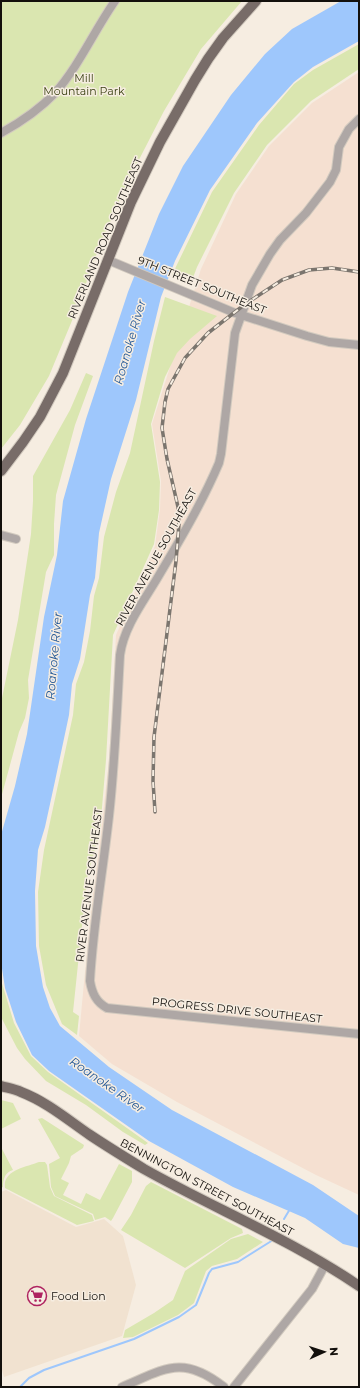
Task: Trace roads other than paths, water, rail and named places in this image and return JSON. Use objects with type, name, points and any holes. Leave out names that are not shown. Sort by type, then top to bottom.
[{"type":"main road","name":"RIVERLAND ROAD SOUTHEAST","points":[[1,471],[40,417],[54,393],[144,173],[191,87],[223,38],[256,1]]},
{"type":"main road","name":"BENNINGTON STREET SOUTHEAST","points":[[1,1086],[27,1094],[47,1105],[113,1151],[284,1242],[359,1286]]},
{"type":"main road","points":[[1,1090],[12,1089]]},
{"type":"street","points":[[1,133],[32,113],[55,92],[74,68],[116,1]]},
{"type":"street","name":"RIVER AVENUE SOUTHEAST","points":[[113,1009],[107,1008],[97,1000],[91,989],[90,981],[97,906],[110,808],[120,651],[128,628],[186,529],[219,463],[234,343],[241,314],[252,285],[259,270],[280,240],[306,213],[330,182],[336,170],[338,153],[343,139],[359,119]]},
{"type":"street","name":"9TH STREET SOUTHEAST","points":[[108,260],[241,314],[307,336],[330,342],[359,345]]},
{"type":"street","points":[[1,535],[16,539]]},
{"type":"street","name":"PROGRESS DRIVE SOUTHEAST","points":[[113,1009],[359,1034]]},
{"type":"street","points":[[234,1387],[312,1289],[325,1265]]},
{"type":"street","points":[[122,1387],[164,1370],[185,1367],[193,1368],[203,1373],[224,1387]]},
{"type":"water","name":"Roanoke River","points":[[341,1],[359,1],[359,41],[313,67],[294,82],[257,123],[210,190],[175,261],[161,297],[136,400],[111,479],[99,533],[95,578],[90,595],[80,659],[72,684],[69,715],[45,827],[38,850],[35,891],[36,946],[43,987],[50,1008],[60,1026],[109,1067],[172,1110],[313,1185],[359,1216],[359,1248],[343,1244],[305,1218],[233,1187],[149,1141],[49,1071],[32,1055],[16,1022],[5,988],[1,962],[1,835],[15,786],[27,734],[44,617],[57,555],[63,501],[86,419],[128,292],[159,214],[183,166],[231,95],[265,54],[292,29]]},
{"type":"waterway","points":[[284,1219],[290,1209]]},
{"type":"waterway","points":[[20,1387],[29,1378],[44,1370],[134,1339],[179,1317],[196,1305],[212,1269],[238,1262],[273,1240]]},
{"type":"railway","points":[[155,812],[153,781],[154,737],[176,561],[179,524],[178,507],[167,459],[162,428],[168,389],[185,358],[208,333],[244,305],[282,280],[309,270],[332,268],[359,272]]},
{"type":"place","name":"Food Lion","points":[[37,1296]]},
{"type":"park label","name":"Mill Mountain Park","points":[[84,84]]}]
